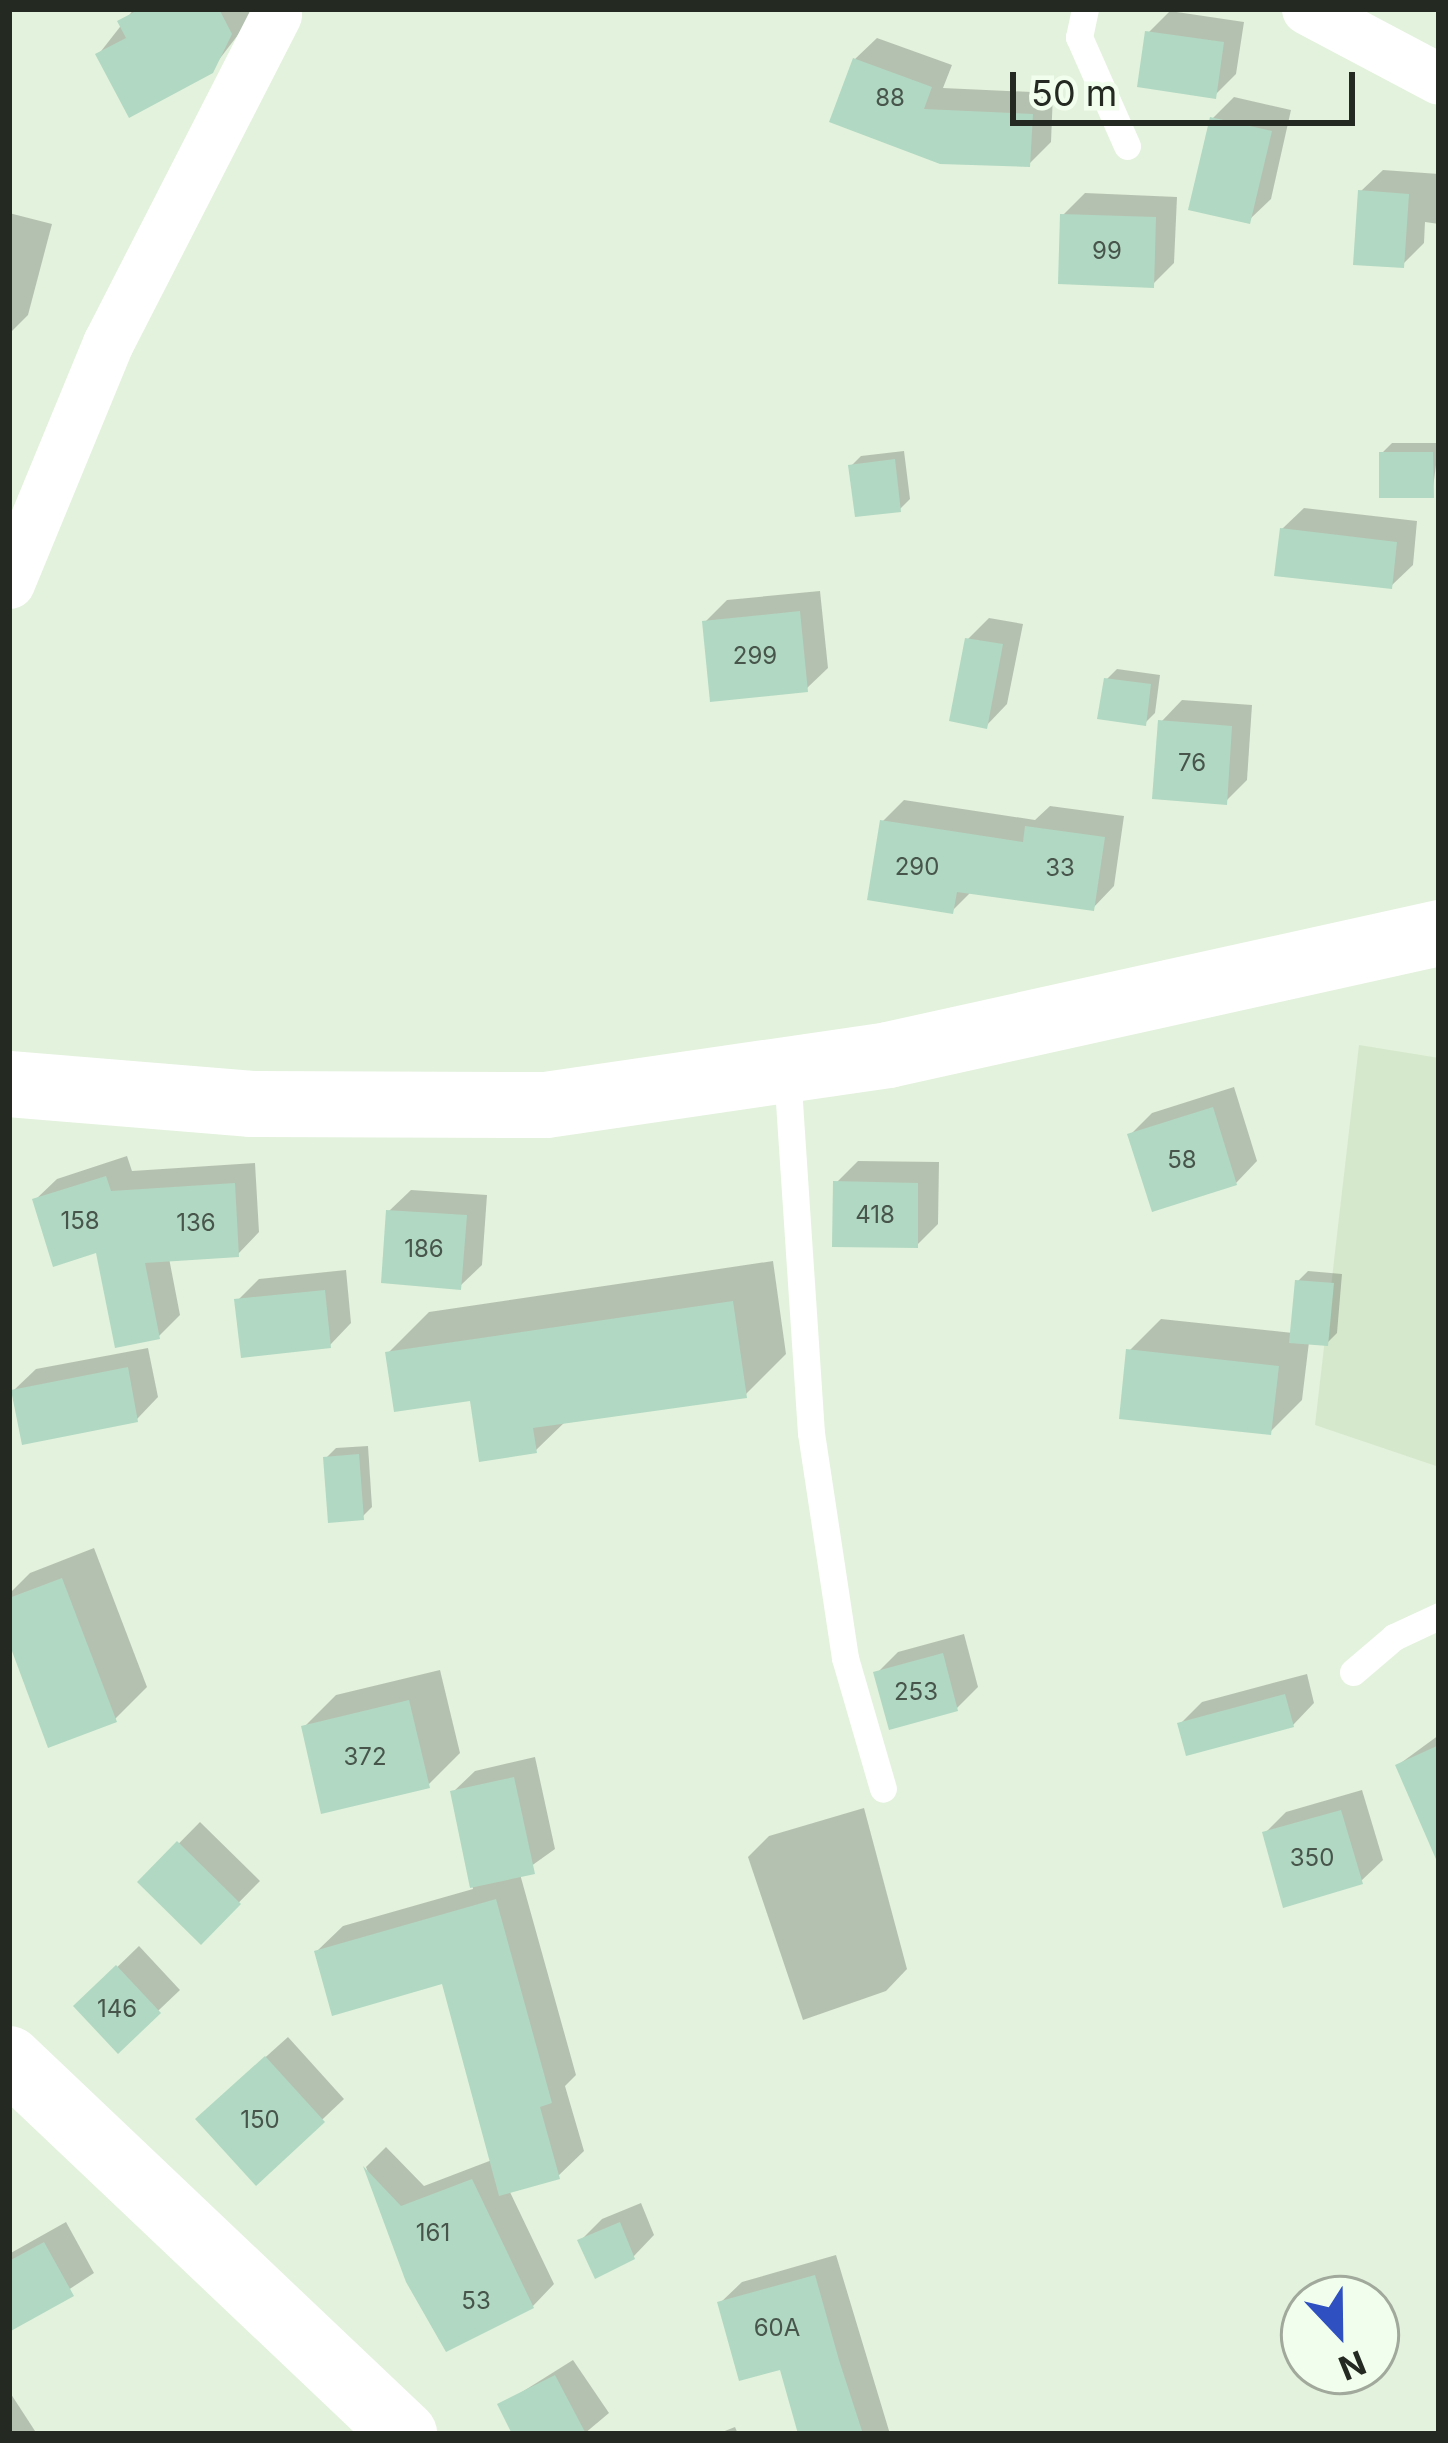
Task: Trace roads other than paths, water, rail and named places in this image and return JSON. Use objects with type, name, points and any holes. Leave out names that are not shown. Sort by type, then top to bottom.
[{"type":"street","points":[[1307,9],[1439,79]]},
{"type":"street","points":[[9,583],[108,343],[276,15]]},
{"type":"street","points":[[9,1084],[122,1098],[461,1109],[787,1072],[1439,932]]},
{"type":"street","points":[[9,2059],[404,2434]]},
{"type":"lane","points":[[1084,9],[1078,38],[1127,146]]},
{"type":"lane","points":[[787,1072],[811,1433],[844,1658],[883,1789]]},
{"type":"lane","points":[[1353,1672],[1394,1637],[1439,1616]]}]
